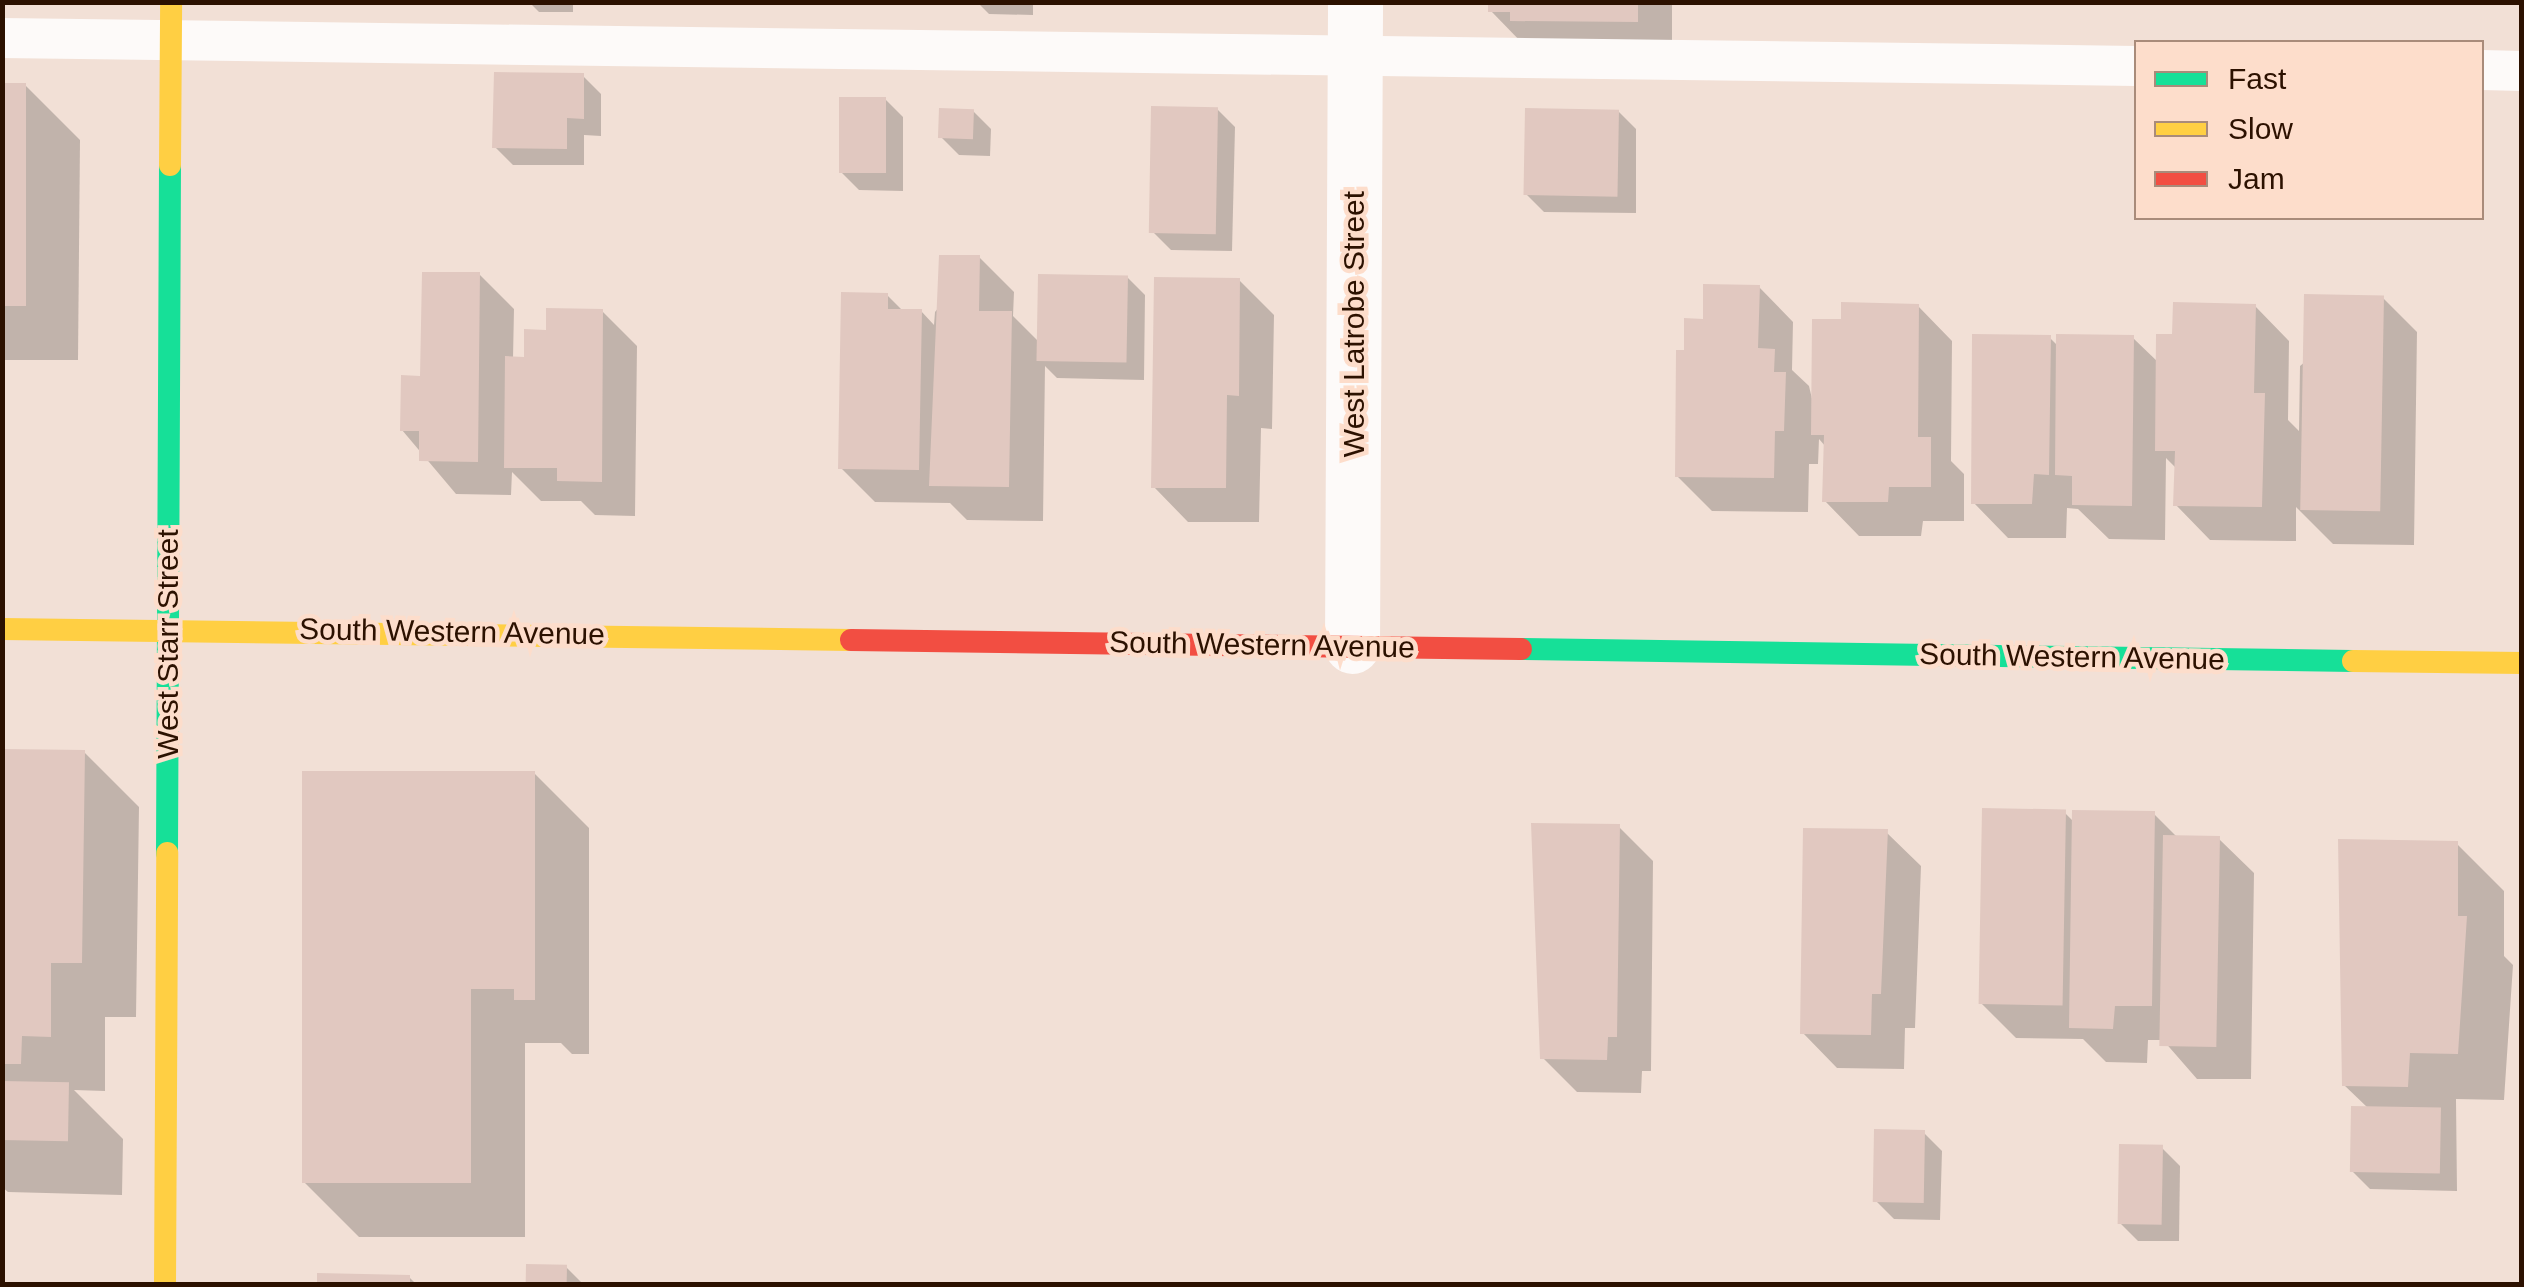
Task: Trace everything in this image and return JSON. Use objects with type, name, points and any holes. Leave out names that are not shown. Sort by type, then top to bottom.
[{"type":"main road","name":"West Starr Street","points":[[165,1284],[171,21]]},
{"type":"main road","name":"South Western Avenue","points":[[2,629],[168,628],[2522,663]]},
{"type":"street","name":"West Latrobe Street","points":[[1352,646],[1355,2]]},
{"type":"lane","points":[[2,38],[171,21],[1355,56],[2134,66]]},
{"type":"lane","points":[[2484,70],[2522,71]]},
{"type":"building","points":[[1488,2],[1638,2],[1638,22],[1510,21],[1510,12],[1488,12]]},
{"type":"building","points":[[494,72],[584,73],[584,119],[567,118],[567,149],[492,148]]},
{"type":"building","points":[[2,83],[26,83],[26,306],[2,306]]},
{"type":"building","points":[[839,97],[886,97],[886,173],[839,173]]},
{"type":"building","points":[[1151,106],[1218,107],[1216,234],[1149,233]]},
{"type":"building","points":[[939,108],[974,109],[973,139],[938,138]]},
{"type":"building","points":[[1525,108],[1619,110],[1617,197],[1523,195]]},
{"type":"building","points":[[939,255],[980,255],[979,311],[1012,311],[1009,487],[929,486]]},
{"type":"building","points":[[422,272],[480,272],[478,462],[419,461],[419,431],[400,431],[401,375],[420,376]]},
{"type":"building","points":[[1038,274],[1128,276],[1126,363],[1036,361]]},
{"type":"building","points":[[1154,277],[1240,278],[1239,396],[1227,395],[1226,488],[1151,488]]},
{"type":"building","points":[[1703,284],[1760,285],[1758,348],[1775,349],[1774,372],[1786,372],[1784,431],[1775,431],[1774,478],[1675,477],[1676,350],[1684,350],[1684,318],[1703,319]]},
{"type":"building","points":[[841,292],[888,293],[888,309],[922,309],[919,470],[838,469]]},
{"type":"building","points":[[2304,294],[2384,295],[2380,511],[2300,510]]},
{"type":"building","points":[[1841,302],[1919,304],[1918,437],[1931,437],[1931,487],[1889,487],[1888,502],[1822,502],[1824,435],[1811,435],[1812,319],[1841,319]]},
{"type":"building","points":[[2173,302],[2256,304],[2254,393],[2265,393],[2262,507],[2173,506],[2175,451],[2155,451],[2156,334],[2172,334]]},
{"type":"building","points":[[546,308],[603,309],[602,482],[557,481],[557,468],[504,468],[505,356],[524,357],[524,329],[546,330]]},
{"type":"building","points":[[1972,334],[2051,335],[2049,475],[2034,474],[2032,504],[1971,504]]},
{"type":"building","points":[[2056,334],[2134,335],[2132,506],[2072,505],[2072,476],[2055,475]]},
{"type":"building","points":[[2,749],[85,750],[82,963],[51,963],[51,1037],[22,1036],[21,1064],[2,1064]]},
{"type":"building","points":[[302,771],[535,771],[535,1000],[514,1000],[514,989],[471,989],[471,1183],[302,1183]]},
{"type":"building","points":[[1982,808],[2066,809],[2063,1005],[1979,1004]]},
{"type":"building","points":[[2072,810],[2155,811],[2152,1006],[2115,1006],[2113,1029],[2069,1028]]},
{"type":"building","points":[[1531,823],[1620,824],[1617,1037],[1608,1037],[1607,1060],[1540,1059]]},
{"type":"building","points":[[1803,828],[1888,829],[1881,994],[1872,994],[1871,1035],[1800,1034]]},
{"type":"building","points":[[2163,835],[2220,836],[2216,1047],[2159,1046]]},
{"type":"building","points":[[2338,839],[2458,841],[2458,916],[2467,916],[2458,1054],[2410,1053],[2408,1087],[2342,1086]]},
{"type":"building","points":[[2,1081],[69,1082],[68,1141],[2,1140]]},
{"type":"building","points":[[2351,1106],[2441,1108],[2440,1174],[2350,1172]]},
{"type":"building","points":[[1874,1129],[1925,1130],[1924,1203],[1873,1202]]},
{"type":"building","points":[[2119,1144],[2163,1145],[2162,1225],[2118,1224]]},
{"type":"building","points":[[526,1264],[567,1265],[567,1284],[526,1284]]},
{"type":"building","points":[[317,1273],[410,1275],[410,1284],[317,1284]]},
{"type":"traffic: fast","points":[[167,853],[170,165]]},
{"type":"traffic: fast","points":[[1521,649],[2353,661]]},
{"type":"traffic: slow","points":[[170,165],[171,2]]},
{"type":"traffic: slow","points":[[2,629],[851,640]]},
{"type":"traffic: slow","points":[[2353,661],[2522,663]]},
{"type":"traffic: slow","points":[[165,1284],[167,853]]},
{"type":"traffic: jam","points":[[851,640],[1521,649]]}]
